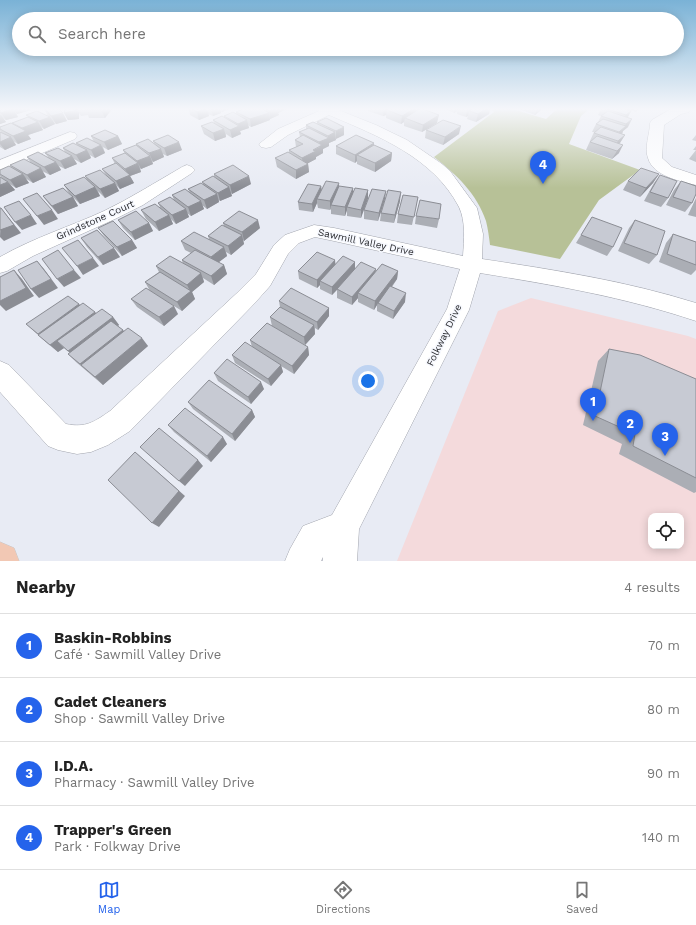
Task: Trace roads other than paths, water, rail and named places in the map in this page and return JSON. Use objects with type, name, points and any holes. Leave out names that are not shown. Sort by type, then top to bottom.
[{"type":"street","points":[[266,144],[278,135]]},
{"type":"street","name":"Folkway Drive","points":[[340,561],[343,527],[458,310],[472,264],[474,234],[468,208],[444,174],[415,150],[386,135]]},
{"type":"street","points":[[656,135],[655,158],[660,165],[672,172],[696,180]]},
{"type":"street","points":[[0,166],[70,136]]},
{"type":"street","name":"Grindstone Court","points":[[0,266],[26,251],[110,215],[137,201],[187,170]]},
{"type":"street","name":"Sawmill Valley Drive","points":[[0,373],[58,436],[71,440],[85,440],[98,436],[120,421],[240,305],[263,280],[281,250],[295,237],[314,231],[472,264],[614,288],[670,302],[696,312]]},
{"type":"street","points":[[302,561],[315,538],[343,527]]},
{"type":"place","name":"Trapper's Green","points":[[543,184]]},
{"type":"place","name":"Baskin-Robbins","points":[[593,421]]},
{"type":"place","name":"Cadet Cleaners","points":[[630,443]]},
{"type":"place","name":"I.D.A.","points":[[665,456]]}]
